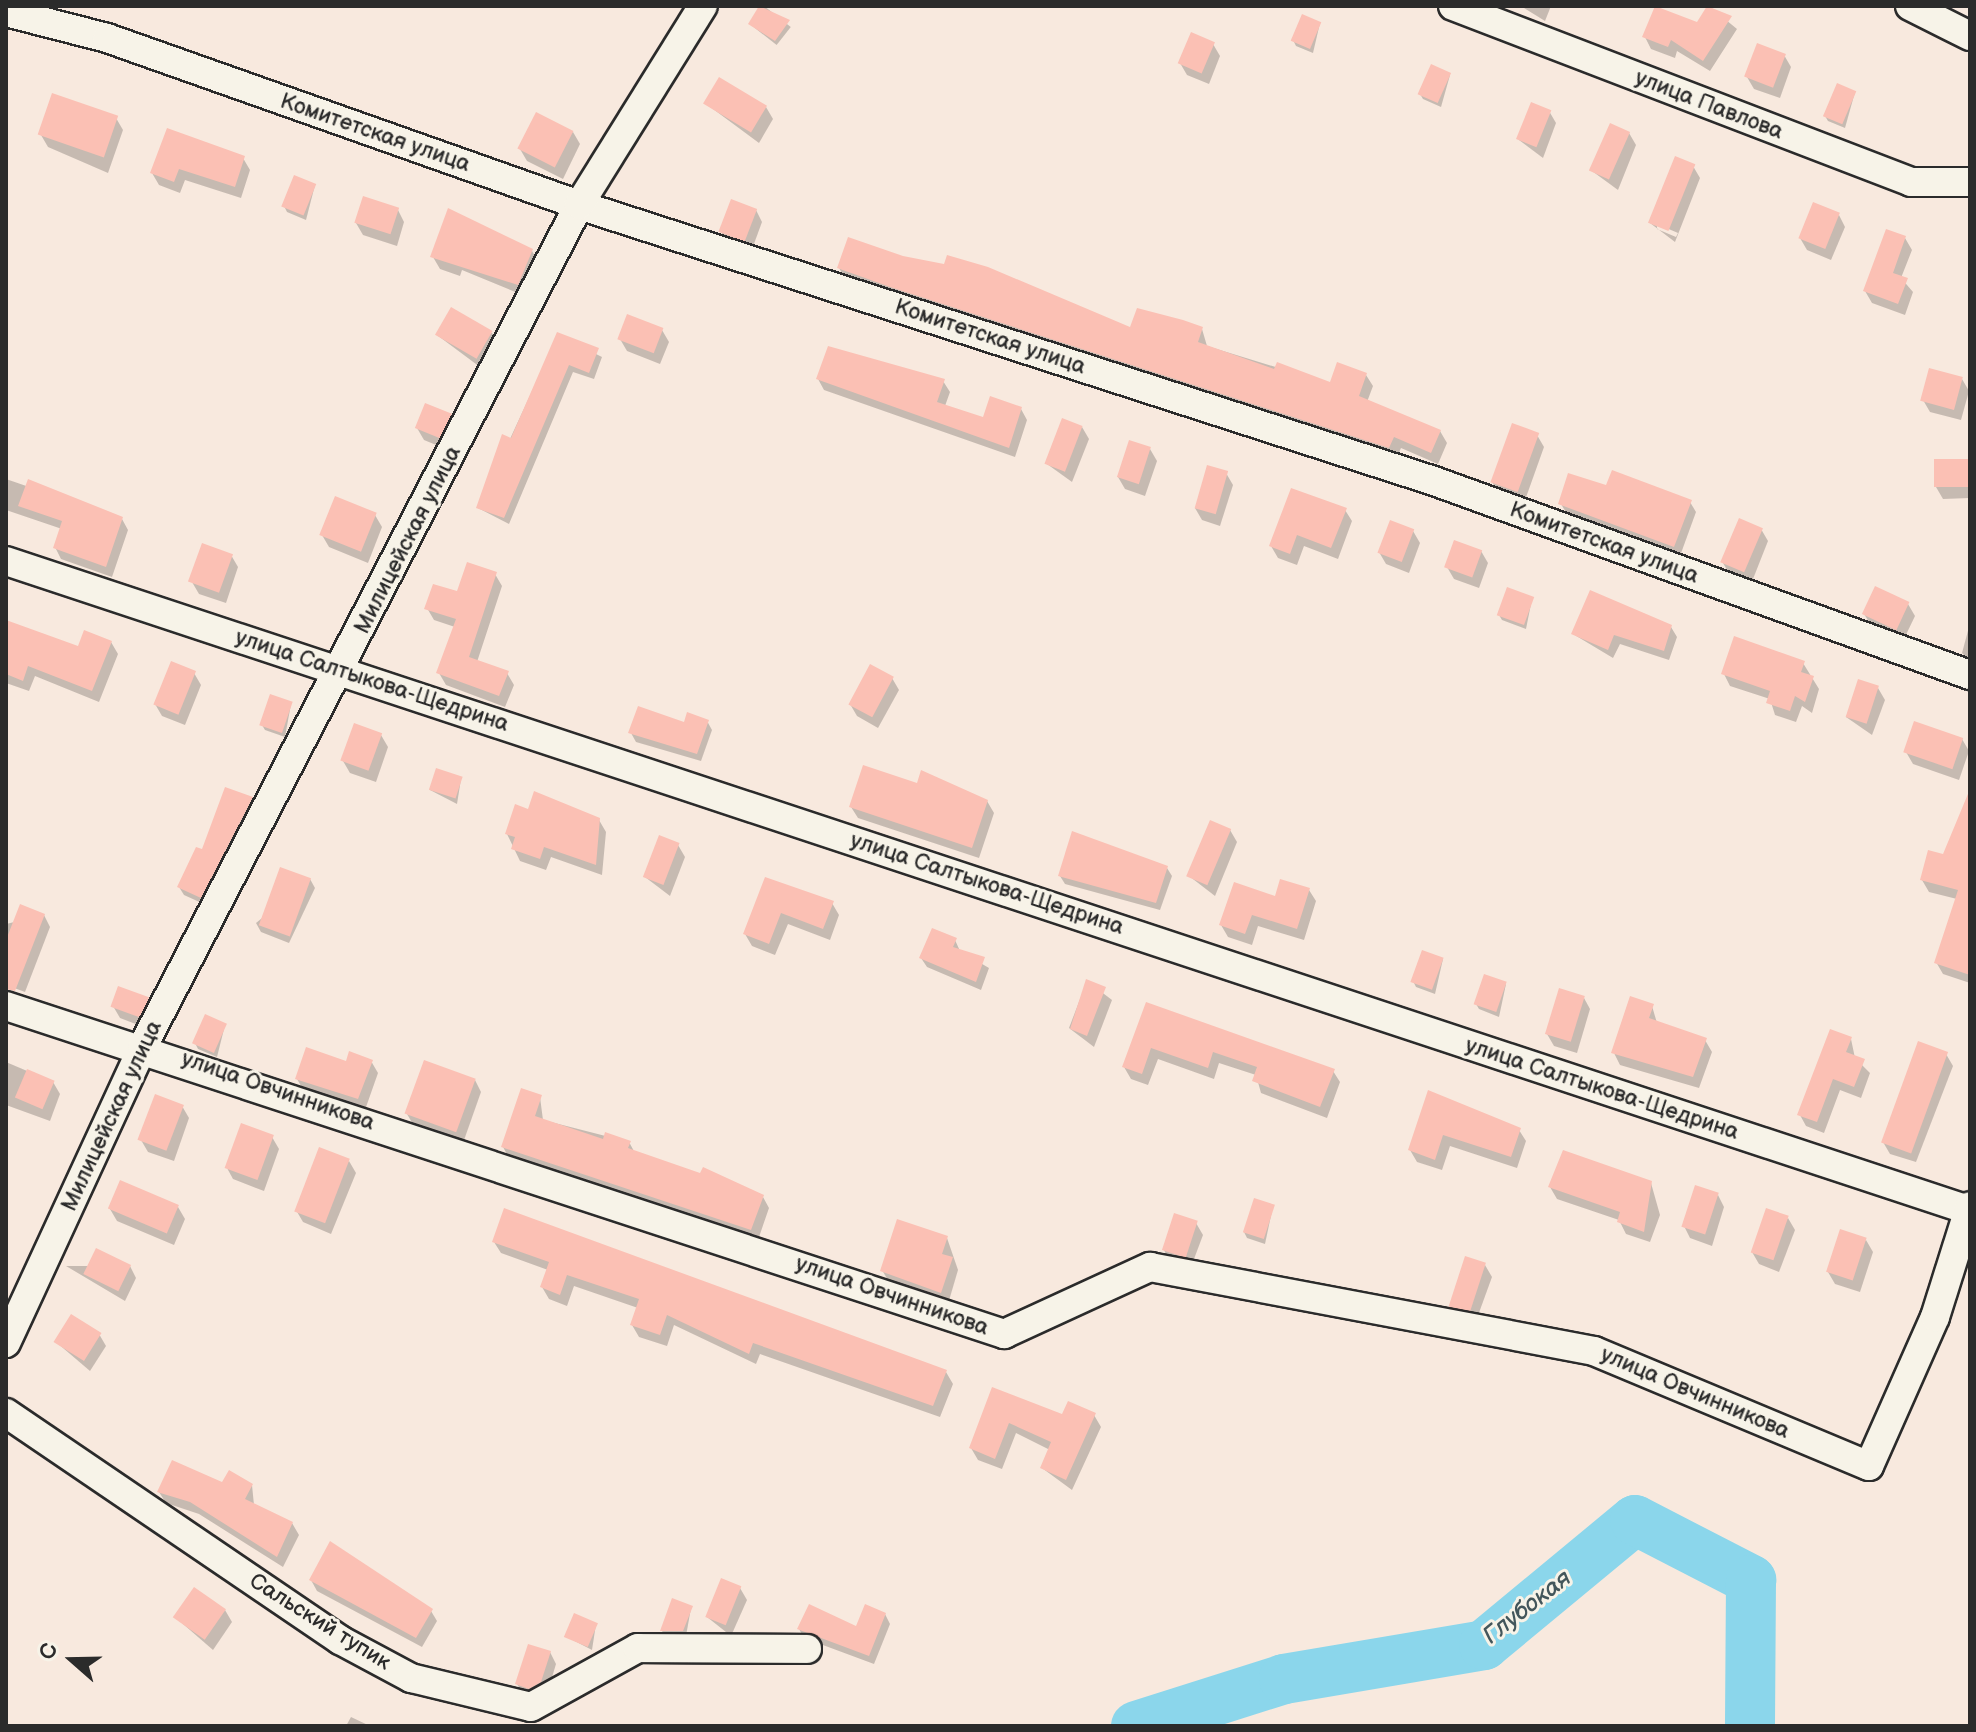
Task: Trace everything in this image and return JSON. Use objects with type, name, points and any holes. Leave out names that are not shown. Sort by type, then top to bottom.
[{"type":"street","name":"Милицейская улица","points":[[6,1343],[143,1046],[341,670],[579,205],[703,6]]},
{"type":"street","name":"улица Павлова","points":[[1453,6],[1911,182],[1970,182]]},
{"type":"street","points":[[1910,6],[1970,36]]},
{"type":"street","name":"Комитетская улица","points":[[6,12],[107,38],[579,205],[1434,481],[1970,675]]},
{"type":"street","name":"улица Салтыкова-Щедрина","points":[[6,561],[1969,1208]]},
{"type":"street","name":"улица Овчинникова","points":[[6,1006],[143,1046],[1004,1334],[1150,1267],[1594,1351],[1869,1466],[1935,1317],[1969,1208]]},
{"type":"street","name":"Сальский тупик","points":[[6,1413],[340,1640],[411,1678],[531,1707],[638,1648],[807,1649]]},
{"type":"building","points":[[759,6],[790,20],[775,41],[748,24]]},
{"type":"building","points":[[1655,6],[1697,22],[1707,6],[1732,16],[1703,61],[1671,40],[1668,47],[1642,37]]},
{"type":"building","points":[[1302,14],[1321,22],[1310,49],[1291,41]]},
{"type":"building","points":[[1191,32],[1215,42],[1202,73],[1178,63]]},
{"type":"building","points":[[1757,43],[1786,54],[1773,88],[1744,77]]},
{"type":"building","points":[[1431,64],[1451,73],[1438,103],[1418,94]]},
{"type":"building","points":[[719,77],[767,106],[751,132],[703,104]]},
{"type":"building","points":[[1837,83],[1856,91],[1842,124],[1823,116]]},
{"type":"building","points":[[52,93],[118,116],[104,157],[38,135]]},
{"type":"building","points":[[1531,102],[1551,110],[1536,147],[1516,139]]},
{"type":"building","points":[[536,112],[573,131],[555,168],[517,149]]},
{"type":"building","points":[[1610,123],[1630,132],[1609,179],[1589,171]]},
{"type":"building","points":[[167,128],[245,156],[235,187],[179,169],[174,182],[150,173]]},
{"type":"building","points":[[1675,156],[1695,164],[1668,231],[1648,223]]},
{"type":"building","points":[[294,175],[316,184],[304,216],[281,207]]},
{"type":"building","points":[[363,196],[399,208],[390,234],[354,223]]},
{"type":"building","points":[[731,199],[757,209],[745,242],[718,232]]},
{"type":"building","points":[[1813,202],[1840,213],[1825,249],[1798,238]]},
{"type":"building","points":[[448,208],[533,249],[518,285],[430,257]]},
{"type":"building","points":[[1886,229],[1906,236],[1893,273],[1908,278],[1898,304],[1863,291]]},
{"type":"building","points":[[848,237],[903,256],[944,264],[947,255],[988,267],[1130,327],[1137,308],[1183,320],[1203,327],[1198,342],[1274,369],[1277,362],[1330,382],[1337,362],[1367,373],[1359,396],[1441,430],[1431,453],[1394,437],[1389,448],[893,288],[837,268]]},
{"type":"building","points":[[451,307],[493,331],[477,359],[435,335]]},
{"type":"building","points":[[627,314],[663,328],[654,353],[617,339]]},
{"type":"building","points":[[557,332],[599,348],[589,373],[569,365],[504,518],[476,508],[502,434],[511,438]]},
{"type":"building","points":[[828,346],[945,379],[937,402],[983,417],[990,396],[1022,407],[1009,448],[816,379]]},
{"type":"building","points":[[1929,368],[1963,377],[1954,410],[1920,401]]},
{"type":"building","points":[[425,403],[452,414],[442,439],[415,428]]},
{"type":"building","points":[[1062,418],[1083,426],[1065,472],[1044,464]]},
{"type":"building","points":[[1512,423],[1539,433],[1518,492],[1490,482]]},
{"type":"building","points":[[1129,440],[1151,447],[1139,484],[1117,477]]},
{"type":"building","points":[[1934,459],[1970,459],[1970,487],[1934,487]]},
{"type":"building","points":[[1207,465],[1228,471],[1216,514],[1195,508]]},
{"type":"building","points":[[1612,470],[1692,500],[1674,547],[1558,504],[1568,473],[1606,485]]},
{"type":"building","points":[[28,479],[123,517],[106,567],[53,548],[62,521],[18,506]]},
{"type":"building","points":[[1291,488],[1347,508],[1331,548],[1297,535],[1290,554],[1269,546]]},
{"type":"building","points":[[335,496],[377,513],[361,552],[319,535]]},
{"type":"building","points":[[1739,518],[1763,528],[1744,572],[1720,562]]},
{"type":"building","points":[[1390,520],[1414,529],[1402,562],[1377,553]]},
{"type":"building","points":[[1454,540],[1482,550],[1472,578],[1444,567]]},
{"type":"building","points":[[202,543],[233,554],[219,593],[188,582]]},
{"type":"building","points":[[467,562],[497,572],[469,657],[509,671],[499,696],[436,673],[456,619],[424,609],[433,584],[457,591]]},
{"type":"building","points":[[1875,586],[1909,602],[1896,630],[1862,614]]},
{"type":"building","points":[[1507,587],[1534,597],[1524,625],[1497,615]]},
{"type":"building","points":[[1590,590],[1672,625],[1664,651],[1614,635],[1608,650],[1571,634]]},
{"type":"building","points":[[6,620],[78,646],[84,630],[112,641],[92,691],[28,666],[23,681],[6,674]]},
{"type":"building","points":[[1734,636],[1805,661],[1801,672],[1814,676],[1805,702],[1795,696],[1790,711],[1766,703],[1770,691],[1721,674]]},
{"type":"building","points":[[171,661],[196,671],[178,715],[153,705]]},
{"type":"building","points":[[870,664],[894,677],[872,717],[848,705]]},
{"type":"building","points":[[1858,679],[1879,686],[1867,724],[1846,717]]},
{"type":"building","points":[[270,694],[293,702],[282,733],[259,725]]},
{"type":"building","points":[[638,706],[684,722],[687,712],[709,720],[697,754],[628,733]]},
{"type":"building","points":[[1914,721],[1963,738],[1952,769],[1903,752]]},
{"type":"building","points":[[354,723],[382,733],[369,771],[340,761]]},
{"type":"building","points":[[863,765],[917,783],[921,770],[988,800],[972,848],[849,807]]},
{"type":"building","points":[[436,768],[463,777],[456,799],[429,790]]},
{"type":"building","points":[[225,787],[253,797],[201,898],[177,887],[196,847],[202,849]]},
{"type":"building","points":[[1970,789],[1970,975],[1934,963],[1958,890],[1920,880],[1928,850],[1943,854]]},
{"type":"building","points":[[534,791],[600,818],[596,865],[544,847],[540,859],[511,849],[515,837],[505,834],[515,804],[528,809]]},
{"type":"building","points":[[1210,820],[1231,829],[1207,885],[1186,876]]},
{"type":"building","points":[[1072,831],[1168,866],[1156,903],[1058,876]]},
{"type":"building","points":[[659,835],[680,843],[663,885],[643,877]]},
{"type":"building","points":[[280,867],[311,878],[290,937],[259,925]]},
{"type":"building","points":[[765,877],[834,901],[823,929],[781,913],[769,944],[743,934]]},
{"type":"building","points":[[1280,879],[1310,888],[1297,929],[1252,915],[1245,934],[1219,925],[1234,882],[1275,896]]},
{"type":"building","points":[[20,904],[45,914],[15,991],[6,989],[6,940]]},
{"type":"building","points":[[932,928],[957,938],[953,947],[985,957],[976,982],[919,958]]},
{"type":"building","points":[[1422,950],[1444,958],[1432,990],[1410,982]]},
{"type":"building","points":[[1484,974],[1507,982],[1496,1012],[1474,1004]]},
{"type":"building","points":[[1086,979],[1106,987],[1087,1036],[1070,1029]]},
{"type":"building","points":[[118,986],[149,997],[141,1018],[110,1007]]},
{"type":"building","points":[[1559,988],[1585,996],[1571,1042],[1545,1034]]},
{"type":"building","points":[[1630,996],[1654,1004],[1649,1018],[1707,1038],[1693,1077],[1611,1053]]},
{"type":"building","points":[[1146,1002],[1335,1069],[1320,1107],[1252,1081],[1257,1067],[1213,1052],[1208,1068],[1151,1048],[1142,1074],[1122,1067]]},
{"type":"building","points":[[205,1014],[227,1024],[214,1053],[192,1043]]},
{"type":"building","points":[[1830,1029],[1852,1037],[1846,1052],[1865,1059],[1854,1087],[1833,1079],[1817,1122],[1797,1115]]},
{"type":"building","points":[[1918,1041],[1948,1052],[1911,1153],[1881,1142]]},
{"type":"building","points":[[306,1047],[346,1061],[349,1051],[373,1060],[358,1099],[295,1079]]},
{"type":"building","points":[[424,1060],[476,1079],[456,1132],[405,1114]]},
{"type":"building","points":[[27,1069],[55,1081],[43,1109],[15,1098]]},
{"type":"building","points":[[521,1088],[542,1095],[535,1116],[603,1139],[605,1132],[631,1141],[628,1148],[700,1173],[703,1167],[764,1195],[751,1230],[501,1147]]},
{"type":"building","points":[[1428,1090],[1521,1128],[1511,1157],[1443,1135],[1435,1160],[1408,1150]]},
{"type":"building","points":[[155,1094],[184,1105],[166,1151],[137,1140]]},
{"type":"building","points":[[241,1123],[274,1135],[257,1180],[225,1168]]},
{"type":"building","points":[[319,1147],[350,1159],[325,1223],[294,1211]]},
{"type":"building","points":[[1563,1150],[1652,1181],[1644,1232],[1617,1222],[1620,1212],[1548,1187]]},
{"type":"building","points":[[120,1180],[179,1205],[167,1234],[108,1209]]},
{"type":"building","points":[[1695,1185],[1719,1193],[1705,1235],[1681,1227]]},
{"type":"building","points":[[1254,1198],[1275,1205],[1264,1239],[1243,1232]]},
{"type":"building","points":[[504,1208],[947,1370],[933,1406],[753,1343],[749,1354],[667,1315],[660,1335],[630,1325],[639,1299],[567,1275],[560,1295],[540,1287],[549,1262],[492,1242]]},
{"type":"building","points":[[1766,1208],[1789,1216],[1773,1260],[1751,1252]]},
{"type":"building","points":[[1174,1213],[1198,1221],[1186,1258],[1162,1250]]},
{"type":"building","points":[[897,1219],[948,1236],[942,1254],[953,1257],[941,1293],[880,1271]]},
{"type":"building","points":[[1840,1229],[1867,1238],[1853,1280],[1826,1272]]},
{"type":"building","points":[[96,1248],[131,1265],[118,1291],[83,1274]]},
{"type":"building","points":[[1465,1256],[1486,1263],[1470,1313],[1449,1306]]},
{"type":"building","points":[[71,1314],[102,1333],[84,1361],[54,1342]]},
{"type":"building","points":[[992,1387],[1062,1414],[1068,1401],[1096,1413],[1066,1480],[1040,1468],[1051,1442],[1009,1423],[995,1459],[969,1448]]},
{"type":"building","points":[[172,1460],[222,1482],[229,1470],[253,1484],[245,1499],[293,1522],[277,1557],[190,1502],[157,1492]]},
{"type":"building","points":[[330,1541],[433,1609],[416,1638],[309,1580]]},
{"type":"building","points":[[721,1578],[741,1586],[726,1625],[705,1617]]},
{"type":"building","points":[[194,1587],[226,1609],[205,1640],[173,1617]]},
{"type":"building","points":[[672,1598],[693,1606],[683,1631],[660,1631]]},
{"type":"building","points":[[809,1604],[856,1626],[865,1604],[886,1613],[869,1656],[797,1629]]},
{"type":"building","points":[[574,1613],[598,1623],[588,1647],[564,1637]]},
{"type":"building","points":[[528,1644],[551,1651],[541,1682],[529,1689],[515,1684]]},
{"type":"waterway","name":"Глубокая","points":[[1136,1726],[1284,1679],[1484,1645],[1635,1520],[1751,1580],[1750,1726]]}]
